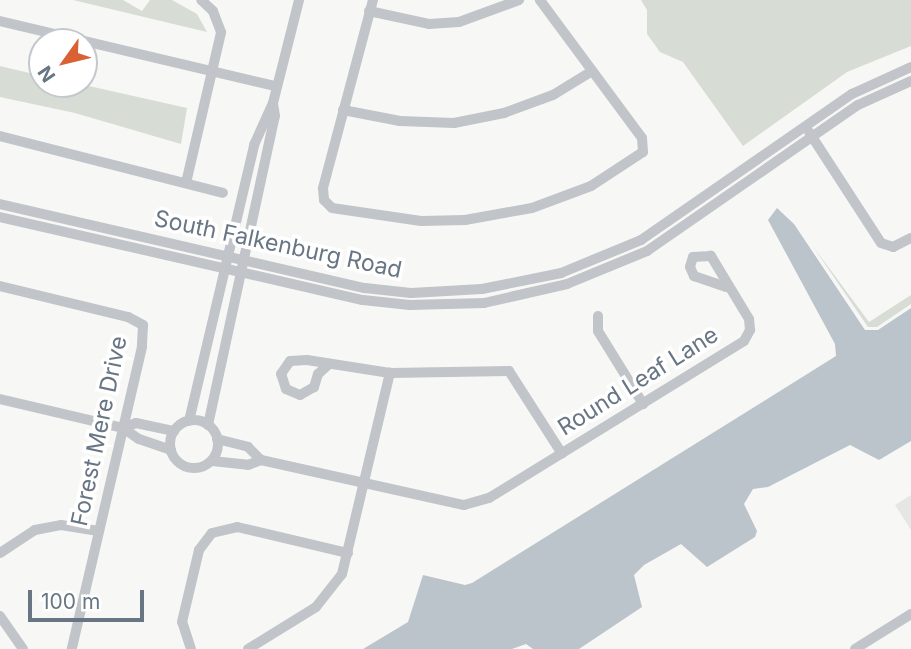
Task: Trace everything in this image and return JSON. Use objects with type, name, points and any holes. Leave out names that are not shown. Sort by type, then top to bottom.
[{"type":"street","points":[[186,183],[221,32],[213,11],[201,0]]},
{"type":"street","points":[[124,428],[136,423],[174,431],[189,421],[254,145],[273,103],[299,0]]},
{"type":"street","points":[[373,0],[323,188],[324,200],[332,208],[421,221],[496,216],[558,199],[639,159],[642,138],[540,0]]},
{"type":"street","points":[[369,11],[429,24],[480,16],[519,0]]},
{"type":"street","points":[[0,22],[276,86]]},
{"type":"street","name":"South Falkenburg Road","points":[[243,268],[411,293],[482,289],[576,267],[641,240],[678,218],[852,93],[911,67]]},
{"type":"street","points":[[343,110],[400,121],[454,122],[504,113],[552,94],[592,71]]},
{"type":"street","name":"South Falkenburg Road","points":[[2,205],[226,263],[323,293],[410,305],[484,303],[581,279],[613,267],[685,229],[858,105],[911,81]]},
{"type":"street","points":[[273,103],[275,116],[208,425],[217,439],[248,447],[261,460],[464,505],[489,498],[562,454]]},
{"type":"street","points":[[806,127],[881,243],[892,247],[911,238]]},
{"type":"street","points":[[0,136],[223,193]]},
{"type":"street","points":[[1,217],[2,205]]},
{"type":"street","name":"South Falkenburg Road","points":[[1,217],[226,263]]},
{"type":"street","points":[[576,267],[581,279]]},
{"type":"street","name":"Forest Mere Drive","points":[[0,286],[128,317],[143,325],[124,428],[72,649]]},
{"type":"street","name":"Round Leaf Lane","points":[[328,365],[390,373],[509,371],[562,454],[744,341],[750,330],[749,319],[726,287]]},
{"type":"street","points":[[598,316],[598,331],[643,404]]},
{"type":"street","points":[[248,649],[328,596],[342,574],[390,373]]},
{"type":"street","points":[[0,399],[124,428],[139,439],[171,450],[184,466],[199,468],[212,461],[248,465],[261,460]]},
{"type":"street","points":[[189,421],[208,425]]},
{"type":"street","points":[[171,450],[174,431]]},
{"type":"street","points":[[212,461],[217,439]]},
{"type":"street","points":[[0,553],[35,530],[61,525],[99,531]]},
{"type":"street","points":[[191,649],[182,622],[199,550],[212,533],[237,527],[348,553]]},
{"type":"street","points":[[0,616],[23,649]]},
{"type":"street","points":[[855,649],[909,619]]},
{"type":"shaded area","points":[[73,0],[123,0],[142,11],[150,0],[172,0],[197,14],[207,32]]},
{"type":"shaded area","points":[[641,0],[911,0],[911,46],[847,72],[743,146],[683,62],[660,52],[647,34],[647,10]]},
{"type":"shaded area","points":[[0,66],[28,73],[28,98],[98,98],[98,88],[187,108],[181,144],[75,113],[0,97]]},
{"type":"shaded area","points":[[777,208],[794,224],[865,330],[878,330],[911,308],[911,441],[879,460],[850,445],[768,487],[753,489],[744,504],[757,531],[755,537],[707,567],[681,544],[644,565],[634,575],[642,607],[579,649],[533,649],[526,644],[512,649],[363,649],[408,622],[423,575],[465,585],[472,583],[836,356],[835,344],[768,220]]},
{"type":"shaded area","points":[[812,245],[869,322],[911,295],[911,304],[877,327],[868,327]]},
{"type":"shaded area","points":[[911,495],[911,530],[895,505]]}]
